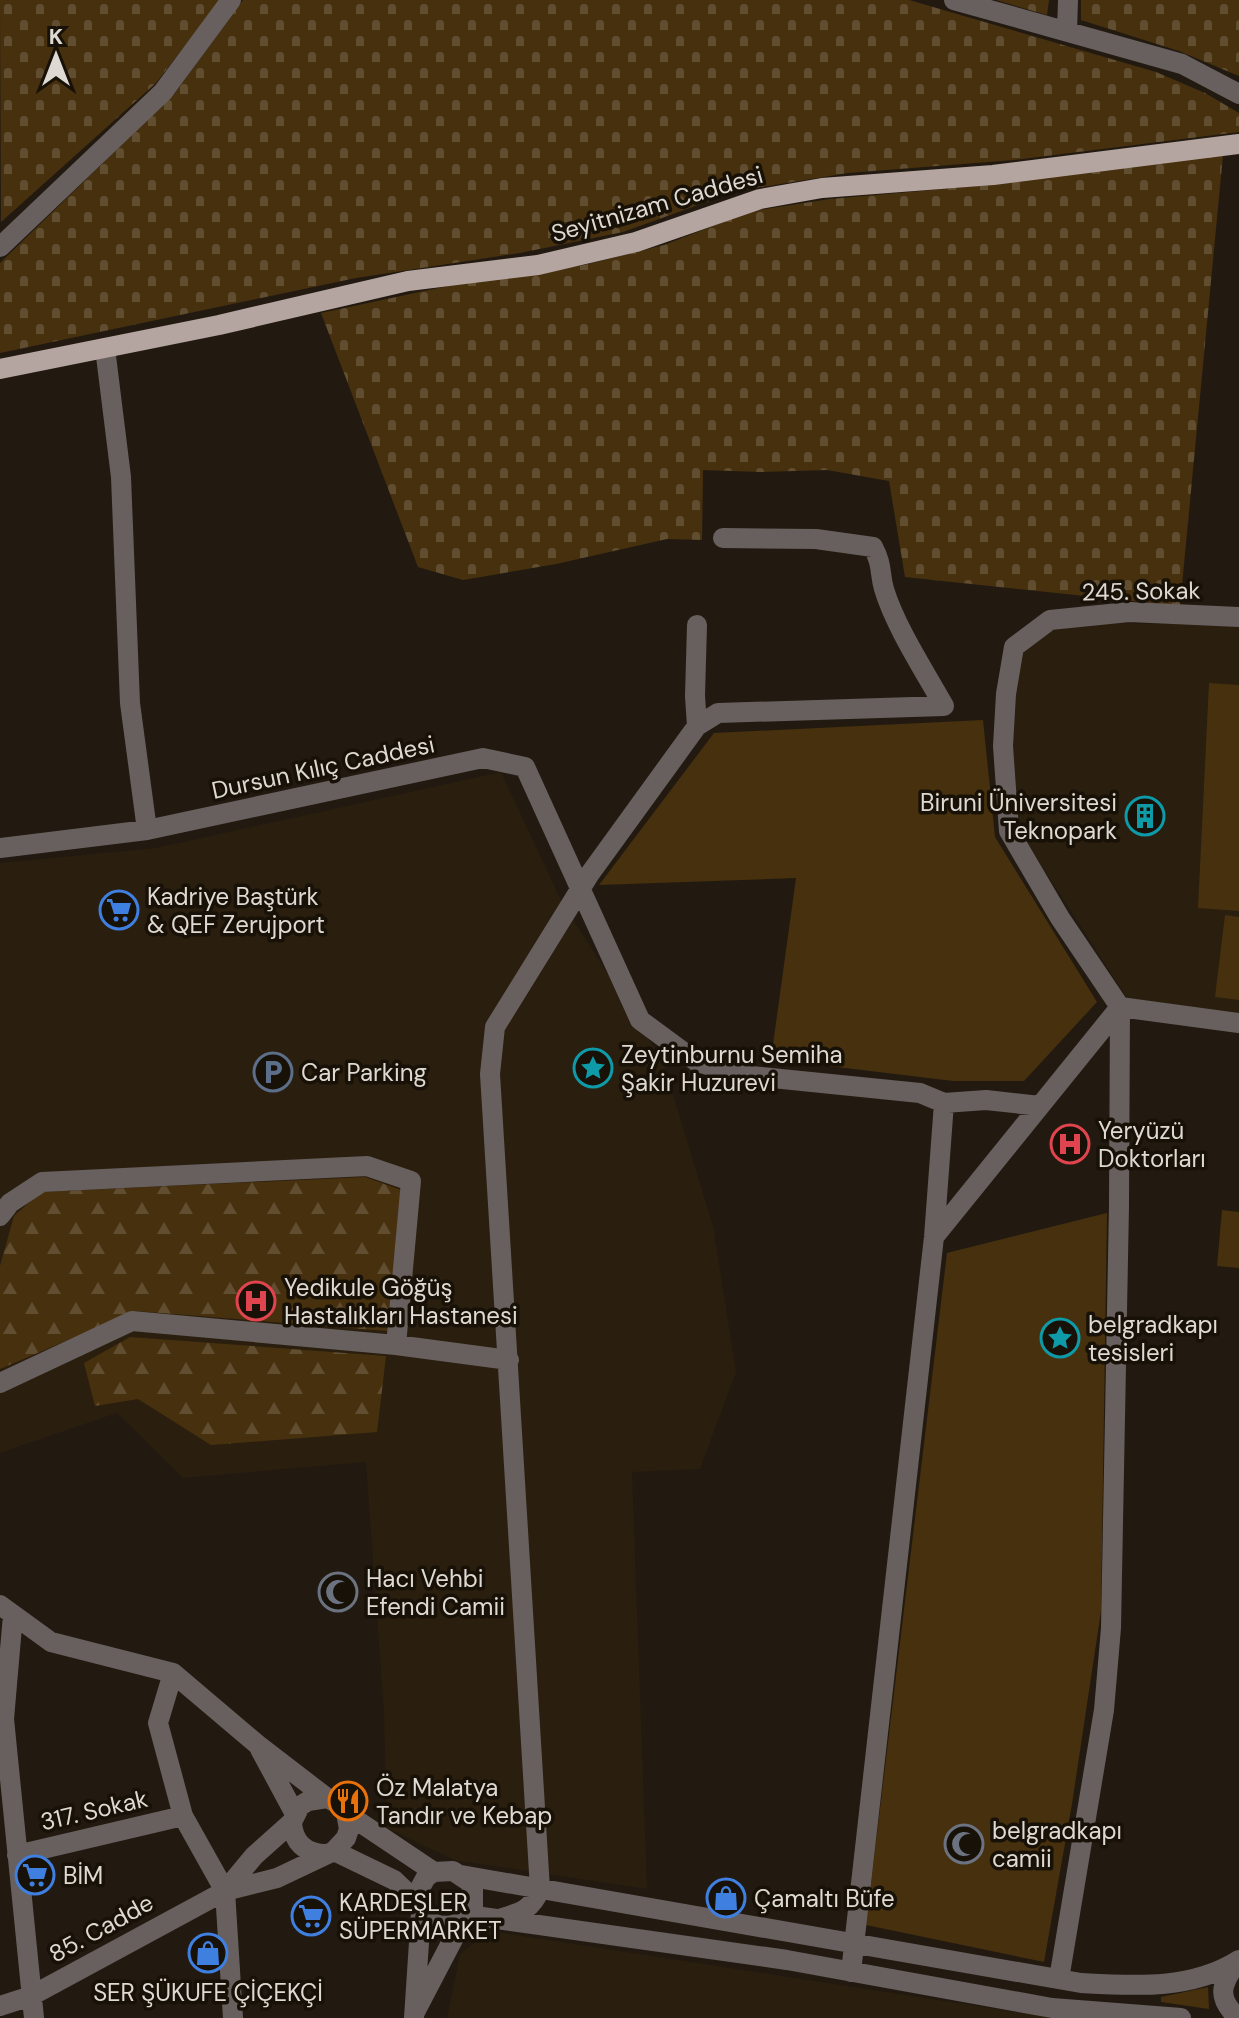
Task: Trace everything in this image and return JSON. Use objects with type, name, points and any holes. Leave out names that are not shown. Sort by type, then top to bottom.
[{"type":"main road","name":"Seyitnizam Caddesi","points":[[0,369],[219,325],[408,281],[538,265],[636,242],[760,199],[822,188],[993,175],[1239,144]]},
{"type":"street","points":[[0,245],[163,92],[231,0]]},
{"type":"street","points":[[954,0],[1182,64],[1239,94]]},
{"type":"street","points":[[1067,32],[1068,0]]},
{"type":"street","points":[[105,348],[121,477],[130,703],[147,830]]},
{"type":"street","points":[[502,1918],[531,1907],[540,1889],[490,1074],[495,1027],[581,888],[697,726],[718,713],[944,706],[902,632],[884,589],[881,564],[873,547],[816,539],[723,538]]},
{"type":"street","name":"245. Sokak","points":[[1120,1007],[1060,918],[1009,831],[1003,746],[1006,694],[1014,647],[1050,620],[1129,612],[1239,617]]},
{"type":"street","points":[[697,625],[697,726]]},
{"type":"street","name":"Dursun Kılıç Caddesi","points":[[0,848],[147,830],[483,758],[525,767],[581,888]]},
{"type":"street","points":[[581,888],[640,1020],[697,1062],[742,1075],[920,1093],[944,1103],[986,1100],[1040,1106]]},
{"type":"street","points":[[1120,1007],[1239,1023]]},
{"type":"street","points":[[934,1237],[1120,1007]]},
{"type":"street","points":[[1059,1979],[1104,1710],[1111,1628],[1120,1007]]},
{"type":"street","points":[[851,1972],[934,1237],[944,1103]]},
{"type":"street","points":[[0,1216],[10,1203],[42,1182],[367,1166],[411,1181],[396,1345]]},
{"type":"street","points":[[0,1383],[132,1321],[396,1345],[509,1360]]},
{"type":"street","points":[[0,1638],[7,1610]]},
{"type":"street","points":[[7,1610],[51,1642],[173,1673],[258,1745],[339,1804],[346,1813],[434,1872]]},
{"type":"street","points":[[7,1610],[4,1719],[34,2018]]},
{"type":"street","points":[[173,1673],[158,1723],[183,1816],[225,1891],[233,2018]]},
{"type":"street","points":[[258,1745],[294,1818],[293,1831],[301,1846],[308,1851],[330,1852],[394,1880],[427,1920],[444,1927],[465,1918],[502,1918],[851,1972],[1051,2013],[1181,2018]]},
{"type":"street","points":[[225,1891],[254,1856],[308,1801],[327,1798]]},
{"type":"street","points":[[225,1891],[277,1878],[330,1852],[346,1838],[349,1829],[346,1813]]},
{"type":"street","name":"317. Sokak","points":[[17,1855],[183,1816]]},
{"type":"street","points":[[415,2015],[420,1885],[434,1872],[444,1870],[1081,1983],[1159,1986],[1210,1974],[1238,1961]]},
{"type":"street","points":[[415,2015],[473,1907],[473,1889],[461,1875]]},
{"type":"street","name":"85. Cadde","points":[[0,2006],[31,1996],[225,1891]]},
{"type":"street","points":[[1238,1961],[1223,1985],[1226,2004],[1238,2018]]},
{"type":"shaded area","points":[[1111,623],[1239,625],[1239,1014],[1127,998],[1017,828],[1011,717],[1024,650],[1053,627]]},
{"type":"shaded area","points":[[501,772],[561,900],[663,1062],[713,1226],[736,1372],[700,1469],[632,1472],[647,1889],[454,1860],[387,1828],[384,1712],[366,1462],[183,1478],[117,1413],[0,1453],[0,863],[156,848]]},
{"type":"shaded area","points":[[490,1931],[1055,2018],[447,2018],[460,1954]]},
{"type":"green space","points":[[0,0],[220,0],[156,83],[1,222]]},
{"type":"green space","points":[[243,0],[909,0],[1156,72],[1205,93],[1239,113],[1239,132],[1014,160],[848,173],[737,191],[623,232],[520,253],[356,278],[0,353],[0,263],[175,93]]},
{"type":"green space","points":[[996,0],[1049,0],[1047,15]]},
{"type":"green space","points":[[1081,0],[1239,0],[1239,76],[1179,51],[1081,20]]},
{"type":"green space","points":[[1223,155],[1180,606],[905,577],[889,481],[827,470],[703,470],[702,540],[667,539],[556,564],[463,580],[418,567],[321,313],[457,284],[584,265],[664,245],[752,211],[830,199],[988,185]]},
{"type":"green space","points":[[1209,683],[1239,685],[1239,911],[1198,908]]},
{"type":"green space","points":[[983,720],[995,837],[1097,1002],[1024,1081],[953,1081],[771,1059],[796,878],[599,885],[714,733]]},
{"type":"green space","points":[[1225,915],[1239,917],[1239,1000],[1215,997]]},
{"type":"green space","points":[[365,1177],[401,1190],[387,1331],[136,1311],[0,1369],[0,1266],[14,1216],[41,1192]]},
{"type":"green space","points":[[1222,1210],[1239,1212],[1239,1268],[1217,1266]]},
{"type":"green space","points":[[1107,1213],[1101,1611],[1044,1962],[866,1925],[947,1253]]},
{"type":"green space","points":[[130,1337],[386,1356],[377,1432],[211,1445],[138,1399],[95,1406],[84,1363]]},
{"type":"green space","points":[[1208,1987],[1209,2009],[1161,2002],[1161,1997]]},
{"type":"place","name":"Biruni Üniversitesi Teknopark","points":[[1145,816]]},
{"type":"place","name":"Kadriye Baştürk & QEF Zerujport","points":[[119,910]]},
{"type":"place","name":"Zeytinburnu Semiha Şakir Huzurevi","points":[[593,1068]]},
{"type":"place","name":"Car Parking","points":[[273,1072]]},
{"type":"place","name":"Yeryüzü Doktorları","points":[[1070,1144]]},
{"type":"place","name":"Yedikule Göğüş Hastalıkları Hastanesi","points":[[256,1301]]},
{"type":"place","name":"belgradkapı tesisleri","points":[[1060,1338]]},
{"type":"place","name":"Hacı Vehbi Efendi Camii","points":[[338,1592]]},
{"type":"place","name":"Öz Malatya Tandır ve Kebap","points":[[348,1801]]},
{"type":"place","name":"belgradkapı camii","points":[[964,1844]]},
{"type":"place","name":"BİM","points":[[35,1875]]},
{"type":"place","name":"Çamaltı Büfe","points":[[726,1898]]},
{"type":"place","name":"KARDEŞLER SÜPERMARKET","points":[[311,1916]]},
{"type":"place","name":"SER ŞÜKUFE ÇİÇEKÇİ","points":[[208,1953]]}]
